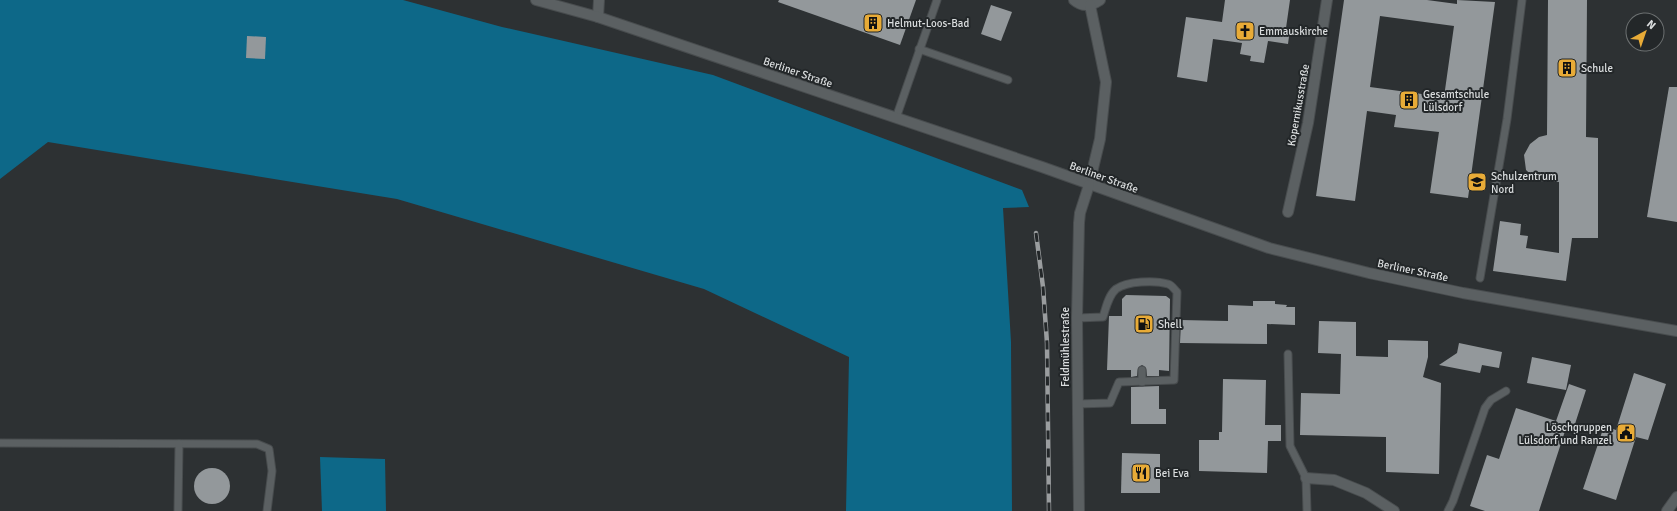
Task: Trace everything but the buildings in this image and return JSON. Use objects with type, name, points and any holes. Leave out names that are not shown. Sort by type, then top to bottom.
[{"type":"street","name":"Berliner Straße","points":[[536,0],[598,17],[1042,167],[1269,248],[1369,274],[1463,293],[1677,331]]},
{"type":"street","points":[[598,17],[599,0]]},
{"type":"street","points":[[1074,0],[1083,5],[1090,5],[1100,0]]},
{"type":"street","name":"Kopernikusstraße","points":[[1288,212],[1308,122],[1327,0]]},
{"type":"street","name":"Feldmühlestraße","points":[[1079,511],[1077,318],[1079,223],[1080,213],[1089,185],[1100,139],[1106,82],[1090,5]]},
{"type":"street","points":[[1306,478],[1334,480],[1366,493],[1394,511]]},
{"type":"street","points":[[1667,511],[1677,497]]},
{"type":"lane","points":[[896,118],[937,0]]},
{"type":"lane","points":[[1480,278],[1507,119],[1522,0]]},
{"type":"lane","points":[[919,49],[1008,80]]},
{"type":"lane","points":[[1077,318],[1106,318],[1110,297],[1116,290],[1125,284],[1135,282],[1168,284],[1177,292],[1174,380],[1119,382],[1110,403],[1078,404]]},
{"type":"lane","points":[[1288,354],[1290,446],[1306,478],[1308,511]]},
{"type":"lane","points":[[1142,370],[1142,382]]},
{"type":"lane","points":[[1448,511],[1453,501],[1485,408],[1491,400],[1506,391]]},
{"type":"lane","points":[[0,443],[257,444],[269,449],[272,471],[266,511]]},
{"type":"lane","points":[[178,511],[179,444]]},
{"type":"shaded area","points":[[0,0],[403,0],[502,27],[713,75],[1022,190],[1029,207],[1003,208],[1011,342],[1012,511],[846,511],[849,357],[704,289],[397,199],[48,142],[0,179]]},
{"type":"shaded area","points":[[320,457],[385,459],[386,511],[322,511]]},
{"type":"railway","points":[[1036,233],[1043,287],[1047,343],[1049,511]]},
{"type":"place","name":"Helmut-Loos-Bad","points":[[873,23]]},
{"type":"place","name":"Emmauskirche","points":[[1245,31]]},
{"type":"place","name":"Schule","points":[[1567,68]]},
{"type":"place","name":"Gesamtschule Lülsdorf","points":[[1409,100]]},
{"type":"place","name":"Schulzentrum Nord","points":[[1477,182]]},
{"type":"place","name":"Shell","points":[[1144,324]]},
{"type":"place","name":"Löschgruppen Lülsdorf und Ranzel","points":[[1626,433]]},
{"type":"place","name":"Bei Eva","points":[[1141,473]]}]
